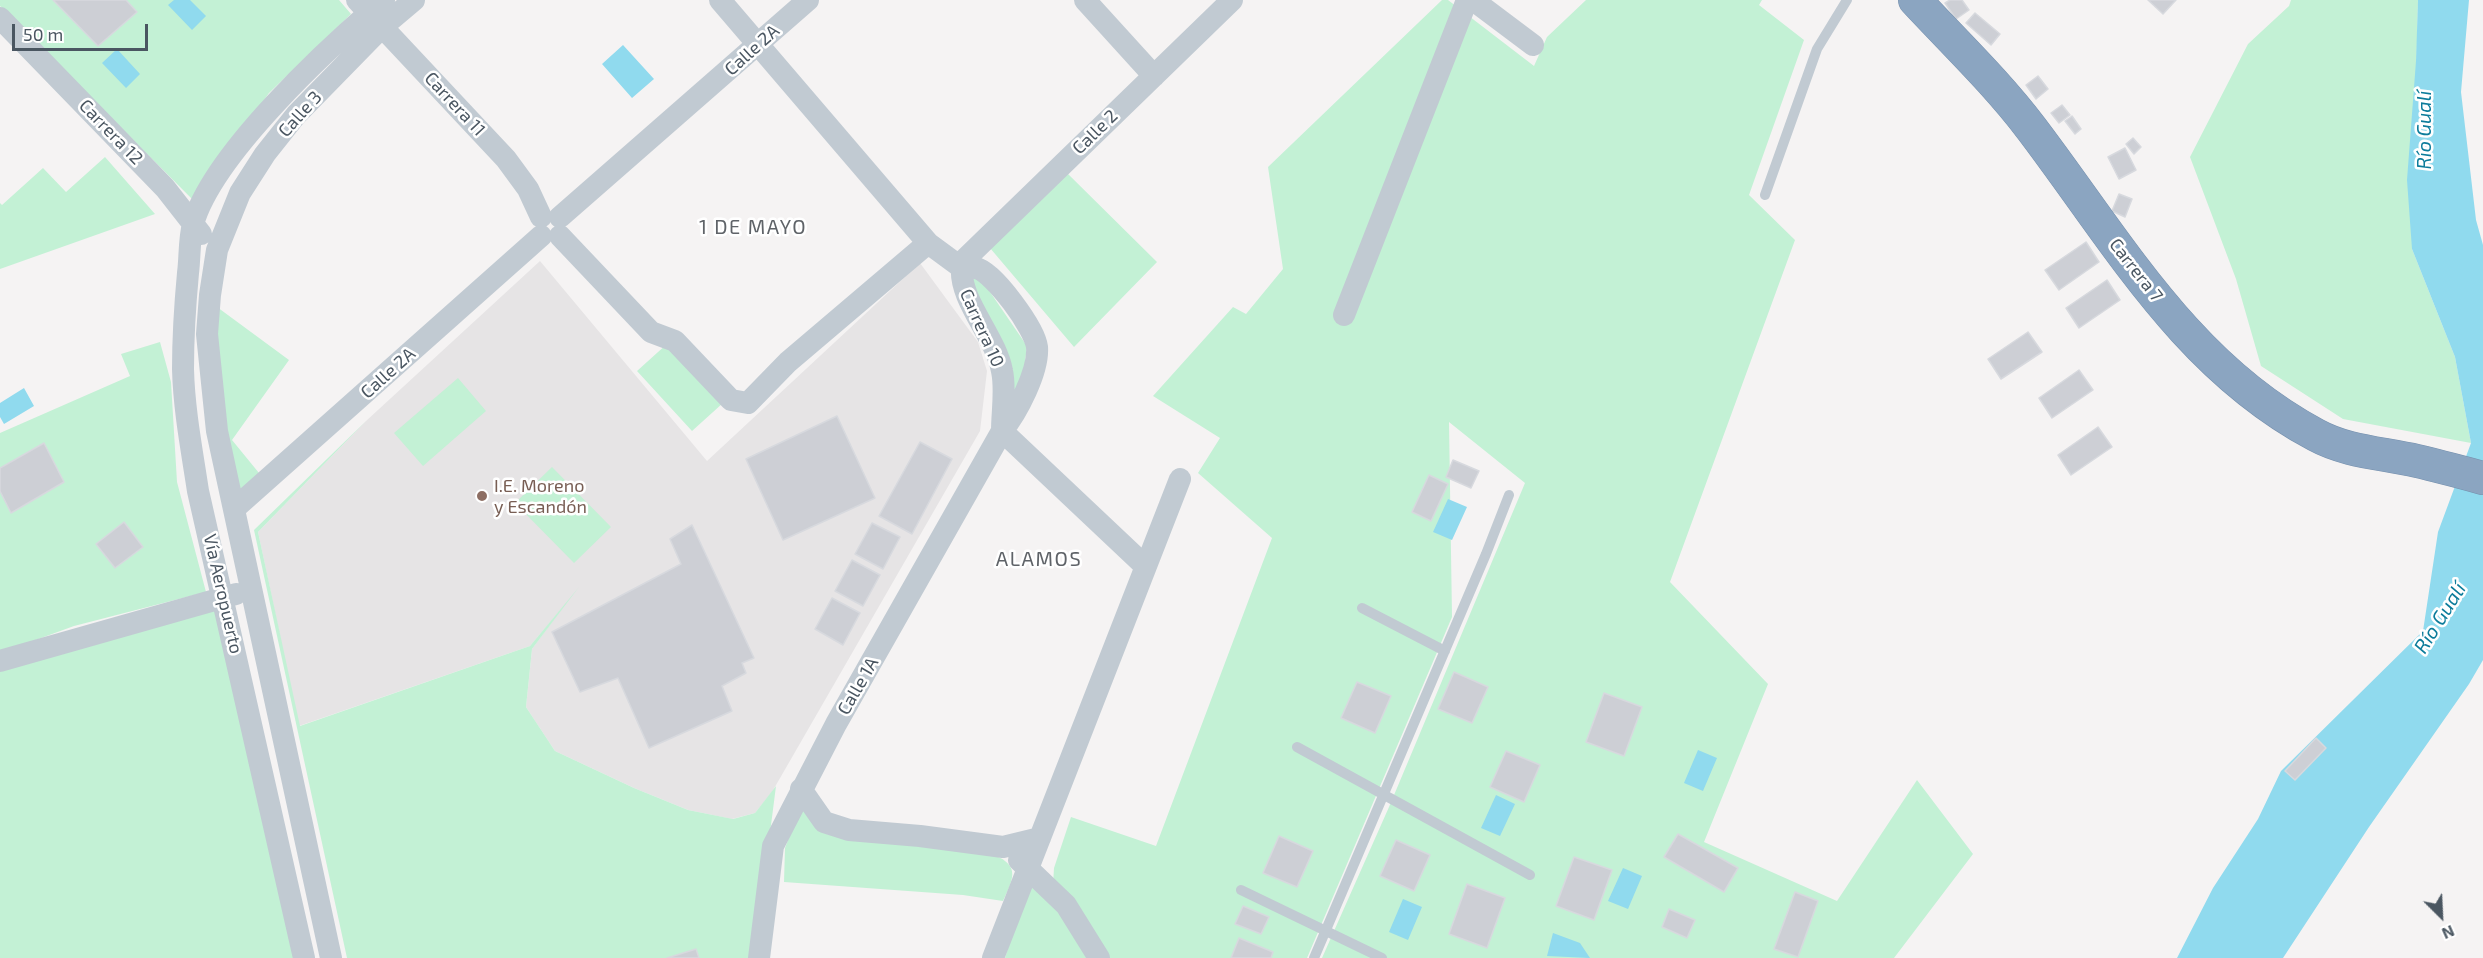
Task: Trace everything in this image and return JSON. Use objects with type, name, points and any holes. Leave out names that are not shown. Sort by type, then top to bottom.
[{"type":"highway","name":"Carrera 7","points":[[1920,2],[2030,127],[2131,266],[2206,355],[2266,405],[2318,436],[2367,453],[2415,461],[2483,478]]},
{"type":"street","name":"Calle 3","points":[[193,225],[218,173],[250,133],[292,87],[373,10],[414,0]]},
{"type":"street","name":"Carrera 10","points":[[720,0],[928,243],[961,267],[976,267],[996,280],[1032,332],[1037,345],[1026,392],[1012,419],[1002,431]]},
{"type":"street","name":"Calle 2A","points":[[234,510],[808,0]]},
{"type":"street","points":[[1085,0],[1154,75]]},
{"type":"street","name":"Calle 2","points":[[961,267],[1232,0]]},
{"type":"street","points":[[1344,315],[1467,0]]},
{"type":"street","points":[[1473,0],[1533,45]]},
{"type":"street","name":"Calle 3","points":[[217,250],[240,194],[265,154],[373,10]]},
{"type":"street","name":"Carrera 11","points":[[373,10],[506,159],[528,189],[550,227],[651,332],[675,340],[731,400],[748,403],[788,362],[928,243]]},
{"type":"street","name":"Carrera 12","points":[[0,18],[165,188],[193,225],[217,250]]},
{"type":"street","name":"Vía Aeropuerto","points":[[193,225],[184,312],[183,370],[189,436],[198,491],[224,597],[304,958]]},
{"type":"street","name":"Vía Aeropuerto","points":[[217,250],[207,334],[217,431],[331,958]]},
{"type":"street","name":"Carrera 10","points":[[961,267],[961,279],[967,296],[989,333],[1002,371],[1002,431]]},
{"type":"street","points":[[1002,431],[1144,565]]},
{"type":"street","name":"Calle 1A","points":[[759,958],[773,846],[801,789],[1002,431]]},
{"type":"street","points":[[993,958],[1144,565],[1180,479]]},
{"type":"street","points":[[0,661],[252,589]]},
{"type":"street","points":[[801,789],[824,822],[849,830],[920,836],[1003,848],[1040,837]]},
{"type":"street","points":[[1003,848],[1029,867],[1066,905],[1099,958]]},
{"type":"lane","points":[[1765,195],[1817,50],[1847,0]]},
{"type":"lane","points":[[1314,958],[1509,495]]},
{"type":"lane","points":[[1362,608],[1445,651]]},
{"type":"lane","points":[[1298,747],[1530,875]]},
{"type":"lane","points":[[1241,890],[1382,958]]},
{"type":"shaded area","points":[[540,261],[707,461],[920,263],[978,342],[987,371],[980,431],[772,792],[755,813],[732,819],[688,810],[555,751],[526,707],[532,649],[563,607],[530,646],[299,726],[258,532],[366,421]]},
{"type":"green space","points":[[0,0],[339,0],[351,14],[269,93],[193,200],[0,6]]},
{"type":"green space","points":[[1442,0],[1448,0],[1534,66],[1547,37],[1586,0],[1762,0],[1759,5],[1804,40],[1749,195],[1795,240],[1670,582],[1768,684],[1704,842],[1837,901],[1917,780],[1973,854],[1894,958],[1322,958],[1389,807],[1525,483],[1449,422],[1452,617],[1307,958],[1108,958],[1053,885],[1054,868],[1071,817],[1156,846],[1272,538],[1198,473],[1220,438],[1153,396],[1233,307],[1246,314],[1283,269],[1268,167]]},
{"type":"green space","points":[[2291,0],[2418,0],[2412,249],[2455,357],[2471,443],[2343,419],[2261,366],[2236,279],[2190,157],[2248,44],[2289,6]]},
{"type":"green space","points":[[105,157],[155,214],[0,269],[0,203],[2,205],[43,168],[66,192]]},
{"type":"green space","points":[[1066,172],[1157,262],[1074,347],[990,248]]},
{"type":"green space","points":[[975,270],[1027,346],[1022,387],[1007,413],[967,272]]},
{"type":"green space","points":[[217,307],[289,360],[232,440],[259,473],[243,492],[236,488],[212,334]]},
{"type":"green space","points":[[160,342],[171,382],[177,482],[206,592],[74,626],[0,653],[0,491],[11,512],[63,481],[44,443],[0,468],[0,433],[130,376],[121,354]]},
{"type":"green space","points":[[668,343],[723,403],[692,431],[637,371]]},
{"type":"green space","points":[[458,378],[486,411],[423,466],[394,433]]},
{"type":"green space","points":[[366,421],[258,532],[300,726],[530,646],[579,587],[532,649],[526,707],[555,751],[688,810],[733,819],[755,813],[776,786],[754,958],[347,958],[254,530]]},
{"type":"green space","points":[[552,467],[611,527],[574,563],[515,503]]},
{"type":"green space","points":[[214,606],[295,958],[0,958],[0,666]]},
{"type":"green space","points":[[802,803],[813,821],[989,853],[999,857],[1010,866],[1012,872],[1003,901],[963,895],[784,882],[785,848]]},
{"type":"green space","points":[[1031,877],[1093,958],[1005,958]]},
{"type":"water","points":[[174,0],[190,0],[206,16],[192,30],[168,5]]},
{"type":"water","name":"Río Gualí","points":[[2418,0],[2469,0],[2461,92],[2476,220],[2483,245],[2483,660],[2283,958],[2177,958],[2213,888],[2258,819],[2281,771],[2423,631],[2438,532],[2471,443],[2455,357],[2412,249],[2407,180]]},
{"type":"water","points":[[623,45],[654,79],[632,98],[602,64]]},
{"type":"water","points":[[117,49],[140,74],[126,88],[102,63]]},
{"type":"water","points":[[24,388],[34,406],[4,424],[0,417],[0,403]]},
{"type":"water","points":[[1448,499],[1467,507],[1452,540],[1433,532]]},
{"type":"water","points":[[1698,750],[1717,758],[1703,791],[1684,783]]},
{"type":"water","points":[[1496,795],[1515,804],[1500,836],[1481,828]]},
{"type":"water","points":[[1623,868],[1642,876],[1628,909],[1608,901]]},
{"type":"water","points":[[1403,899],[1422,907],[1408,940],[1389,932]]},
{"type":"water","points":[[1553,933],[1580,943],[1590,958],[1547,956]]},
{"type":"building","points":[[53,0],[126,0],[137,12],[98,46]]},
{"type":"building","points":[[1950,0],[1962,0],[1969,10],[1956,19],[1945,3]]},
{"type":"building","points":[[2148,0],[2176,0],[2163,14]]},
{"type":"building","points":[[1975,13],[2000,34],[1991,45],[1966,23]]},
{"type":"building","points":[[2038,76],[2048,89],[2036,99],[2026,85]]},
{"type":"building","points":[[2062,105],[2070,115],[2059,123],[2051,113]]},
{"type":"building","points":[[2072,116],[2081,129],[2075,134],[2065,121]]},
{"type":"building","points":[[2133,138],[2141,147],[2134,154],[2126,144]]},
{"type":"building","points":[[2125,148],[2136,170],[2119,179],[2108,157]]},
{"type":"building","points":[[2119,194],[2132,199],[2125,217],[2112,211]]},
{"type":"building","points":[[2086,242],[2099,262],[2059,290],[2045,270]]},
{"type":"building","points":[[2107,280],[2120,300],[2079,328],[2066,308]]},
{"type":"building","points":[[2028,332],[2042,352],[2001,379],[1988,359]]},
{"type":"building","points":[[2079,370],[2093,390],[2052,418],[2039,398]]},
{"type":"building","points":[[837,416],[875,498],[783,540],[746,459]]},
{"type":"building","points":[[2098,427],[2112,447],[2071,475],[2058,455]]},
{"type":"building","points":[[920,442],[952,459],[912,534],[879,516]]},
{"type":"building","points":[[44,443],[64,482],[11,513],[0,491],[0,468]]},
{"type":"building","points":[[1453,460],[1479,471],[1471,488],[1446,477]]},
{"type":"building","points":[[1429,475],[1448,484],[1431,521],[1412,512]]},
{"type":"building","points":[[124,522],[143,547],[115,568],[96,544]]},
{"type":"building","points":[[872,523],[900,537],[883,569],[855,554]]},
{"type":"building","points":[[692,525],[754,658],[742,663],[746,673],[722,686],[732,711],[649,748],[618,678],[580,692],[552,632],[681,564],[670,539]]},
{"type":"building","points":[[852,560],[880,575],[863,606],[835,591]]},
{"type":"building","points":[[832,598],[860,613],[843,645],[815,629]]},
{"type":"building","points":[[1454,672],[1488,687],[1472,723],[1438,709]]},
{"type":"building","points":[[1357,682],[1391,696],[1375,733],[1341,718]]},
{"type":"building","points":[[1604,693],[1642,707],[1624,756],[1586,742]]},
{"type":"building","points":[[2316,738],[2326,748],[2295,780],[2285,771]]},
{"type":"building","points":[[1506,751],[1540,765],[1524,802],[1490,787]]},
{"type":"building","points":[[1678,834],[1738,868],[1724,892],[1664,857]]},
{"type":"building","points":[[1279,836],[1313,851],[1297,887],[1263,873]]},
{"type":"building","points":[[1396,840],[1430,855],[1414,891],[1380,876]]},
{"type":"building","points":[[1574,857],[1612,870],[1594,920],[1556,906]]},
{"type":"building","points":[[1467,884],[1505,898],[1487,948],[1449,934]]},
{"type":"building","points":[[1795,892],[1818,901],[1798,957],[1774,949]]},
{"type":"building","points":[[1243,906],[1269,917],[1261,934],[1235,924]]},
{"type":"building","points":[[1669,909],[1695,920],[1687,938],[1662,927]]},
{"type":"building","points":[[1239,938],[1273,952],[1271,958],[1231,958]]},
{"type":"building","points":[[696,949],[699,958],[667,958]]},
{"type":"place","name":"I.E. Moreno y Escandón","points":[[482,496]]},
{"type":"district","name":"1 DE MAYO","points":[[753,227]]},
{"type":"district","name":"ALAMOS","points":[[1039,559]]}]
